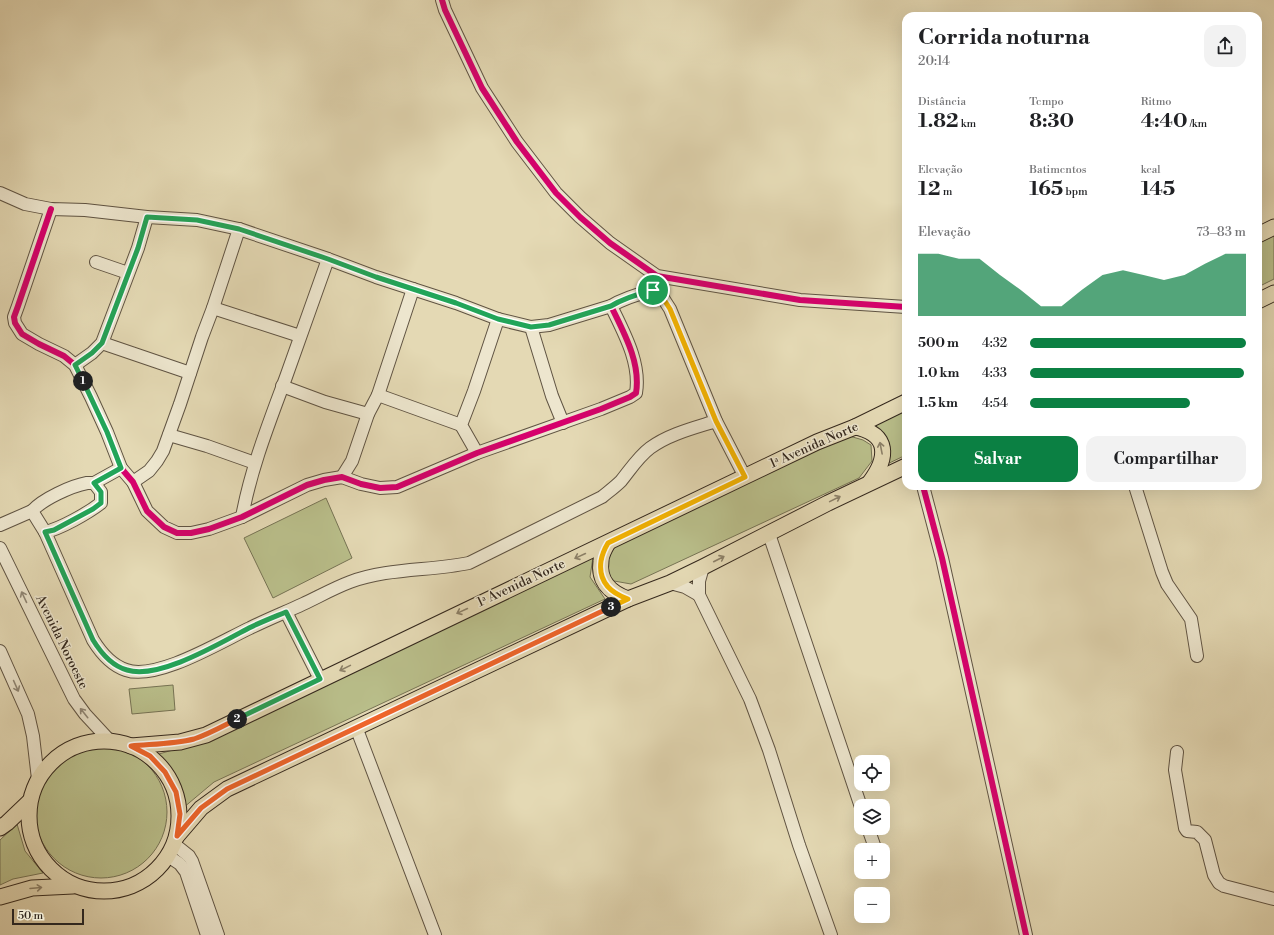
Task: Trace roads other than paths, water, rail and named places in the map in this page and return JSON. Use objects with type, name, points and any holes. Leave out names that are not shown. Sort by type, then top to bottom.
[{"type":"main road","points":[[1262,233],[1274,228]]},
{"type":"main road","points":[[1262,299],[1274,293]]},
{"type":"main road","name":"1ᵃ Avenida Norte","points":[[131,746],[180,742],[206,735],[320,679],[608,543],[817,442],[855,427],[902,404]]},
{"type":"main road","points":[[855,427],[870,430],[880,440],[882,445],[883,459],[881,466],[870,482]]},
{"type":"main road","points":[[173,846],[180,814],[176,792],[165,772],[150,756],[131,746],[110,741],[89,742],[68,749],[51,762],[38,779],[29,802],[28,828],[36,852],[52,872],[73,886],[94,892],[116,891],[137,885],[155,873],[201,808],[227,789],[628,599],[703,568],[828,503],[902,468]]},
{"type":"main road","points":[[608,543],[601,561],[603,578],[610,590],[628,599]]},
{"type":"main road","points":[[0,828],[8,823],[29,802]]},
{"type":"main road","points":[[0,897],[32,888],[73,886]]},
{"type":"street","points":[[442,0],[445,10],[482,88],[517,142],[556,193],[580,217],[610,243],[657,276],[800,300],[902,307]]},
{"type":"street","points":[[0,193],[25,204],[51,209],[85,210],[147,217],[197,220],[239,229],[456,303],[498,319],[531,327],[549,325],[611,306],[638,294],[653,290],[661,295],[670,309],[716,421],[745,477]]},
{"type":"street","points":[[51,209],[14,317],[15,322],[22,334],[64,356],[75,365],[98,411],[121,468],[133,482],[147,511],[164,527],[177,533],[190,533],[209,529],[242,517],[306,485],[342,477],[361,484],[380,488],[397,487],[476,452],[618,403],[636,393],[638,383],[636,365],[621,326],[611,306]]},
{"type":"street","points":[[75,365],[92,353],[102,343],[147,217]]},
{"type":"street","points":[[133,482],[149,471],[157,461],[169,435],[239,229]]},
{"type":"street","points":[[242,517],[255,463],[267,426],[328,259]]},
{"type":"street","points":[[96,262],[128,273]]},
{"type":"street","points":[[653,290],[657,276]]},
{"type":"street","points":[[342,477],[352,461],[368,414],[378,395],[413,289]]},
{"type":"street","points":[[213,308],[300,336]]},
{"type":"street","points":[[461,425],[498,319]]},
{"type":"street","points":[[531,327],[543,368],[563,423]]},
{"type":"street","points":[[102,343],[190,373]]},
{"type":"street","points":[[282,386],[325,402],[368,414]]},
{"type":"street","points":[[378,395],[461,425],[476,452]]},
{"type":"street","points":[[32,511],[45,532],[93,640],[101,652],[112,662],[127,670],[143,672],[156,670],[183,661],[251,627],[349,582],[372,574],[446,568],[469,563],[602,497],[620,482],[638,460],[661,441],[689,429],[716,421]]},
{"type":"street","points":[[169,435],[207,446],[255,463]]},
{"type":"street","points":[[0,525],[32,511],[38,504],[69,489],[87,483],[94,483],[121,468]]},
{"type":"street","points":[[45,532],[54,530],[93,509],[101,503],[101,492],[94,483]]},
{"type":"street","points":[[924,490],[942,558],[1026,935]]},
{"type":"street","points":[[1136,490],[1162,572],[1167,584],[1190,619],[1196,656]]},
{"type":"street","points":[[769,534],[858,799]]},
{"type":"street","name":"Avenida Noroeste","points":[[0,548],[74,699],[85,714],[110,741]]},
{"type":"street","points":[[703,568],[699,581],[699,595],[750,699],[769,750],[799,845],[831,935]]},
{"type":"street","points":[[670,582],[699,595]]},
{"type":"street","points":[[286,612],[320,679]]},
{"type":"street","points":[[0,651],[28,714],[33,736],[38,779]]},
{"type":"street","points":[[356,727],[435,935]]},
{"type":"street","points":[[1178,752],[1175,770],[1185,828],[1187,831],[1196,832],[1205,840],[1215,879],[1224,886],[1274,899]]},
{"type":"street","points":[[173,846],[180,864],[186,872],[207,935]]},
{"type":"street","points":[[173,846],[189,856],[192,861],[218,935]]}]
